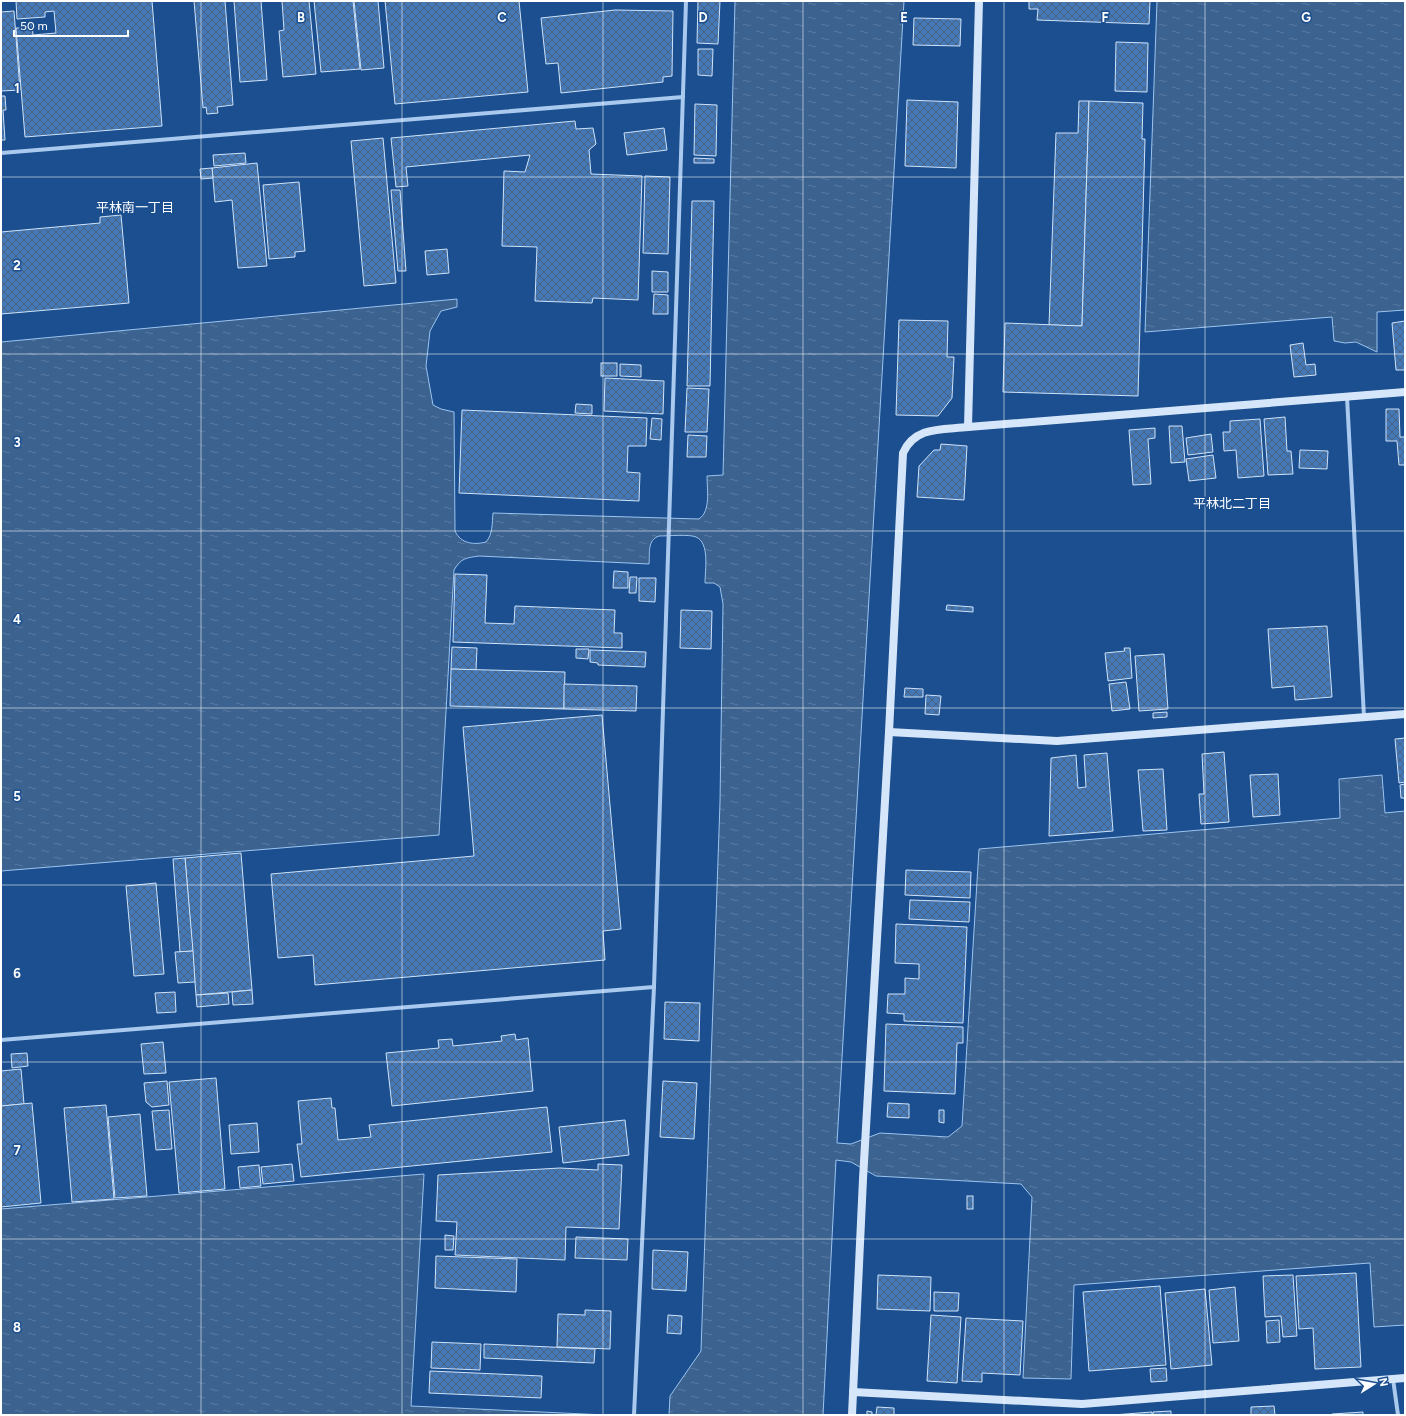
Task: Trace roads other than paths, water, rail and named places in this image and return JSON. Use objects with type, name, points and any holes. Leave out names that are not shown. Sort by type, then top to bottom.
[{"type":"street","points":[[634,1415],[634,1389],[654,987],[672,470],[686,1]]},
{"type":"street","points":[[968,427],[979,1]]},
{"type":"street","points":[[1,153],[683,97]]},
{"type":"street","points":[[852,1415],[863,1180],[904,453],[907,444],[922,433],[968,427],[1405,392]]},
{"type":"street","points":[[1347,397],[1364,717]]},
{"type":"street","points":[[889,732],[1057,741],[1405,714]]},
{"type":"street","points":[[1,1040],[654,987]]},
{"type":"street","points":[[853,1392],[1082,1404],[1405,1378]]},
{"type":"street","points":[[1393,1379],[1398,1415]]},
{"type":"water","points":[[735,1],[904,1],[837,1143],[851,1144],[880,1133],[948,1137],[962,1126],[979,849],[1340,818],[1339,779],[1382,775],[1385,813],[1405,811],[1405,1325],[1374,1327],[1370,1263],[1074,1285],[1071,1379],[1023,1378],[1032,1197],[1021,1184],[876,1176],[851,1162],[836,1160],[823,1415],[669,1415],[670,1396],[701,1351],[720,802],[723,604],[720,587],[714,583],[705,583],[705,551],[700,540],[693,536],[659,536],[655,538],[650,547],[649,564],[479,556],[467,558],[459,563],[454,570],[439,835],[1,871],[1,342],[457,299],[457,307],[441,311],[430,331],[426,366],[433,405],[441,409],[454,412],[455,531],[461,539],[472,543],[486,542],[491,532],[493,513],[699,519],[703,515],[707,505],[707,476],[723,475]]},
{"type":"water","points":[[1157,1],[1405,1],[1405,310],[1377,312],[1377,352],[1356,342],[1345,343],[1334,341],[1332,317],[1145,332]]},
{"type":"water","points":[[424,1174],[411,1406],[606,1415],[1,1415],[1,1209]]},
{"type":"district","name":"平林南一丁目","points":[[135,207]]},
{"type":"district","name":"平林北二丁目","points":[[1232,503]]}]
